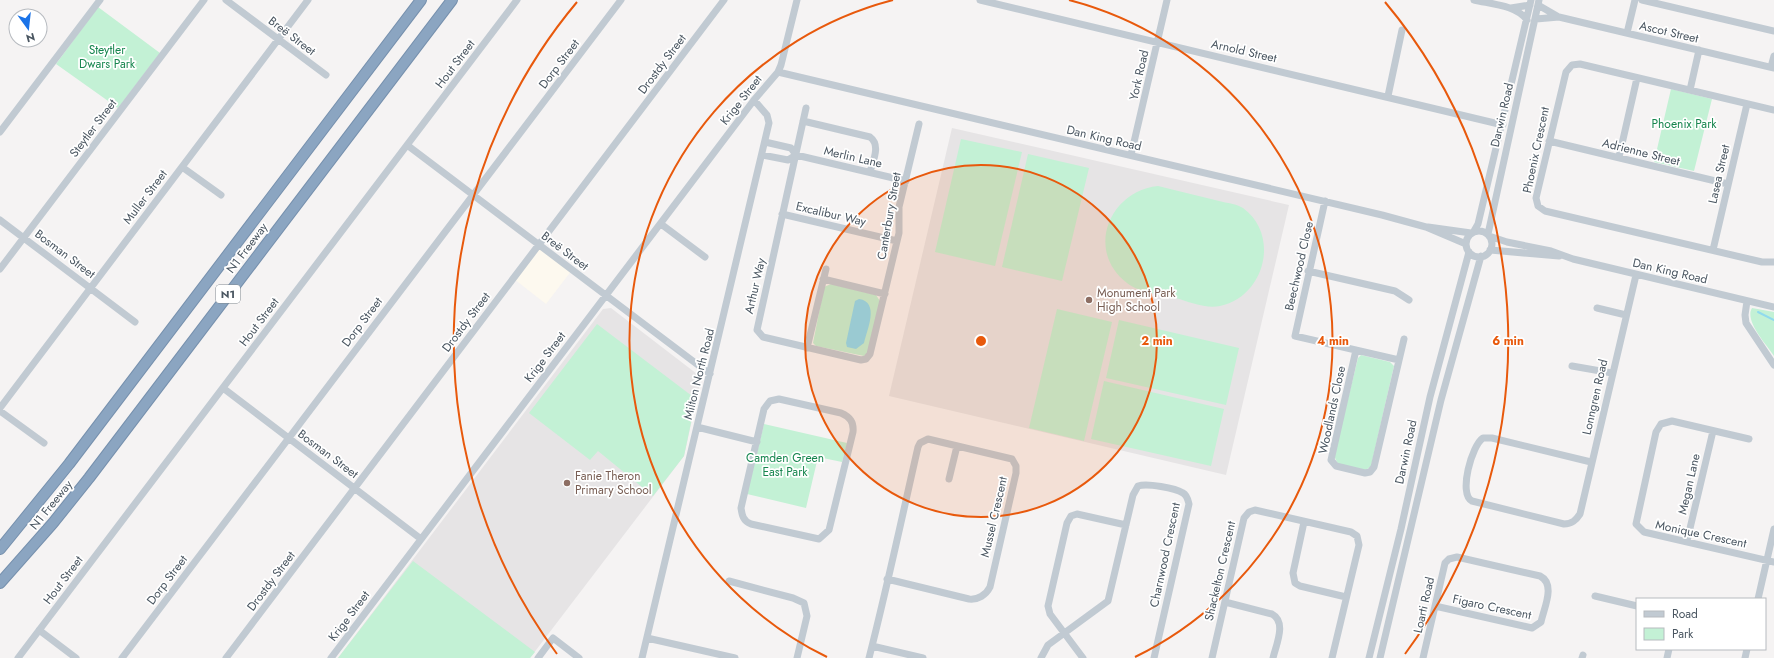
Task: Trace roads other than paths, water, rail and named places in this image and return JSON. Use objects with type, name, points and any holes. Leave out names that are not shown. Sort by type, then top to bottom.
[{"type":"highway","name":"N1 Freeway","points":[[0,549],[69,464],[421,0]]},
{"type":"highway","name":"N1 Freeway","points":[[0,583],[53,523],[89,478],[452,0]]},
{"type":"street","points":[[0,132],[100,0]]},
{"type":"street","name":"Steytler Street","points":[[0,269],[204,0]]},
{"type":"street","name":"Breë Street","points":[[226,0],[326,75]]},
{"type":"street","name":"Muller Street","points":[[0,410],[308,0]]},
{"type":"street","name":"Hout Street","points":[[18,658],[517,0]]},
{"type":"street","name":"Dorp Street","points":[[122,658],[621,0]]},
{"type":"street","name":"Drostdy Street","points":[[226,658],[724,0]]},
{"type":"street","points":[[778,72],[783,58],[797,0]]},
{"type":"street","name":"Arnold Street","points":[[980,0],[1388,96],[1503,125]]},
{"type":"street","name":"York Road","points":[[1131,155],[1167,0]]},
{"type":"street","points":[[1474,0],[1509,8],[1521,14],[1527,20]]},
{"type":"street","points":[[1627,33],[1635,0]]},
{"type":"street","points":[[1642,0],[1774,31]]},
{"type":"street","points":[[1509,8],[1531,2]]},
{"type":"street","name":"Darwin Road","points":[[1472,232],[1478,224],[1503,125],[1531,2]]},
{"type":"street","name":"Ascot Street","points":[[1539,2],[1559,17]]},
{"type":"street","name":"Darwin Road","points":[[1489,235],[1539,2]]},
{"type":"street","name":"Ascot Street","points":[[1536,19],[1559,17],[1773,67]]},
{"type":"street","points":[[1388,96],[1402,30]]},
{"type":"street","points":[[1690,90],[1699,50]]},
{"type":"street","points":[[1773,67],[1774,56]]},
{"type":"street","name":"Phoenix Crescent","points":[[1774,110],[1580,64],[1569,67],[1566,72],[1536,198],[1538,206],[1542,210],[1762,262],[1774,262]]},
{"type":"street","name":"Krige Street","points":[[331,658],[754,100],[778,72]]},
{"type":"street","name":"Dan King Road","points":[[778,72],[1325,202],[1382,214],[1426,227],[1466,244]]},
{"type":"street","points":[[1619,157],[1637,78]]},
{"type":"street","name":"Milton North Road","points":[[642,658],[769,123],[768,117],[754,100]]},
{"type":"street","name":"Lasea Street","points":[[1713,250],[1747,104]]},
{"type":"street","name":"Arthur Way","points":[[806,108],[757,330],[763,337],[861,360],[868,358]]},
{"type":"street","points":[[803,121],[870,136],[876,147],[870,172]]},
{"type":"street","name":"Canterbury Street","points":[[868,358],[897,241],[900,226],[899,207],[919,124]]},
{"type":"street","name":"Merlin Lane","points":[[765,142],[791,148],[796,155],[906,181]]},
{"type":"street","name":"Adrienne Street","points":[[1549,142],[1619,157],[1728,184]]},
{"type":"street","name":"Breë Street","points":[[407,145],[710,374]]},
{"type":"street","name":"Merlin Lane","points":[[762,155],[788,160],[796,155]]},
{"type":"street","points":[[182,167],[221,195]]},
{"type":"street","name":"Beechwood Close","points":[[1325,202],[1308,271],[1295,336],[1356,350]]},
{"type":"street","name":"Excalibur Way","points":[[782,214],[897,241]]},
{"type":"street","name":"Bosman Street","points":[[0,220],[135,322]]},
{"type":"street","points":[[661,224],[705,257]]},
{"type":"street","name":"Dan King Road","points":[[1426,227],[1472,232]]},
{"type":"street","points":[[1482,231],[1489,235],[1492,245],[1490,250],[1481,256],[1476,256],[1469,252],[1466,244],[1472,232],[1482,231]]},
{"type":"street","name":"Dan King Road","points":[[1489,235],[1507,242],[1551,251],[1561,256],[1636,275],[1774,307]]},
{"type":"street","name":"Dan King Road","points":[[1490,250],[1549,257],[1561,256]]},
{"type":"street","name":"Darwin Road","points":[[1369,658],[1401,529],[1430,397],[1469,252]]},
{"type":"street","name":"Darwin Road","points":[[1380,658],[1441,400],[1481,256]]},
{"type":"street","points":[[807,348],[826,269]]},
{"type":"street","points":[[1308,271],[1395,291],[1408,300]]},
{"type":"street","name":"Lonngren Road","points":[[1591,462],[1492,438],[1483,438],[1474,447],[1465,486],[1466,494],[1469,500],[1564,524],[1574,522],[1580,514],[1636,275]]},
{"type":"street","points":[[823,279],[885,294]]},
{"type":"street","points":[[1748,301],[1745,316],[1746,323],[1774,365]]},
{"type":"street","points":[[1597,308],[1626,315]]},
{"type":"street","name":"Woodlands Close","points":[[1356,350],[1331,457],[1332,462],[1336,466],[1363,473],[1370,472],[1374,466],[1404,339]]},
{"type":"street","points":[[1356,350],[1399,360]]},
{"type":"street","points":[[1572,366],[1612,373]]},
{"type":"street","name":"Bosman Street","points":[[223,388],[421,539]]},
{"type":"street","points":[[779,399],[841,413],[850,419],[853,427],[847,455],[829,530],[822,538],[816,540],[751,524],[744,518],[741,508],[757,442],[766,405],[773,400],[779,399]]},
{"type":"street","points":[[0,410],[44,443]]},
{"type":"street","name":"Monique Crescent","points":[[1749,439],[1672,421],[1664,422],[1659,426],[1656,432],[1636,524],[1644,532],[1771,561]]},
{"type":"street","points":[[697,427],[757,442]]},
{"type":"street","name":"Megan Lane","points":[[1687,541],[1712,431]]},
{"type":"street","name":"Mussel Crescent","points":[[869,658],[920,443],[928,439],[1009,458],[1016,466],[1016,473],[988,590],[980,597],[969,599],[888,579]]},
{"type":"street","points":[[949,479],[957,446]]},
{"type":"street","name":"Charnwood Crescent","points":[[1041,658],[1048,645],[1108,601],[1135,489],[1148,484],[1183,492],[1188,500],[1188,509],[1154,658]]},
{"type":"street","name":"Shackelton Crescent","points":[[1212,658],[1244,518],[1246,514],[1252,510],[1255,510],[1351,532],[1357,536],[1359,545],[1332,658]]},
{"type":"street","points":[[1083,658],[1050,614],[1048,606],[1069,518],[1074,515],[1080,515],[1126,525]]},
{"type":"street","points":[[1304,522],[1293,573],[1295,582],[1300,586],[1346,597]]},
{"type":"street","points":[[1758,598],[1771,561],[1774,529]]},
{"type":"street","name":"Figaro Crescent","points":[[1435,606],[1528,628],[1536,627],[1540,622],[1549,589],[1546,579],[1540,576],[1463,558],[1457,557],[1449,559]]},
{"type":"street","name":"Loarti Road","points":[[1425,658],[1445,563],[1449,559]]},
{"type":"street","points":[[729,582],[794,598],[804,603],[807,616],[797,658]]},
{"type":"street","points":[[1595,596],[1636,606]]},
{"type":"street","points":[[1225,602],[1272,614],[1277,618],[1280,628],[1273,658]]},
{"type":"street","points":[[39,630],[76,658]]},
{"type":"street","points":[[538,658],[553,638],[580,658]]},
{"type":"street","points":[[647,638],[735,658]]},
{"type":"street","points":[[872,646],[923,658]]},
{"type":"water","points":[[859,299],[865,301],[869,305],[871,311],[864,343],[856,349],[847,347],[846,343],[855,301]]},
{"type":"waterway","points":[[1758,312],[1774,320]]},
{"type":"place","name":"Monument Park High School","points":[[1089,300]]},
{"type":"place","name":"Fanie Theron Primary School","points":[[567,483]]},
{"type":"park label","name":"Steytler Dwars Park","points":[[107,57]]},
{"type":"park label","name":"Phoenix Park","points":[[1684,124]]},
{"type":"park label","name":"Camden Green East Park","points":[[785,465]]}]
